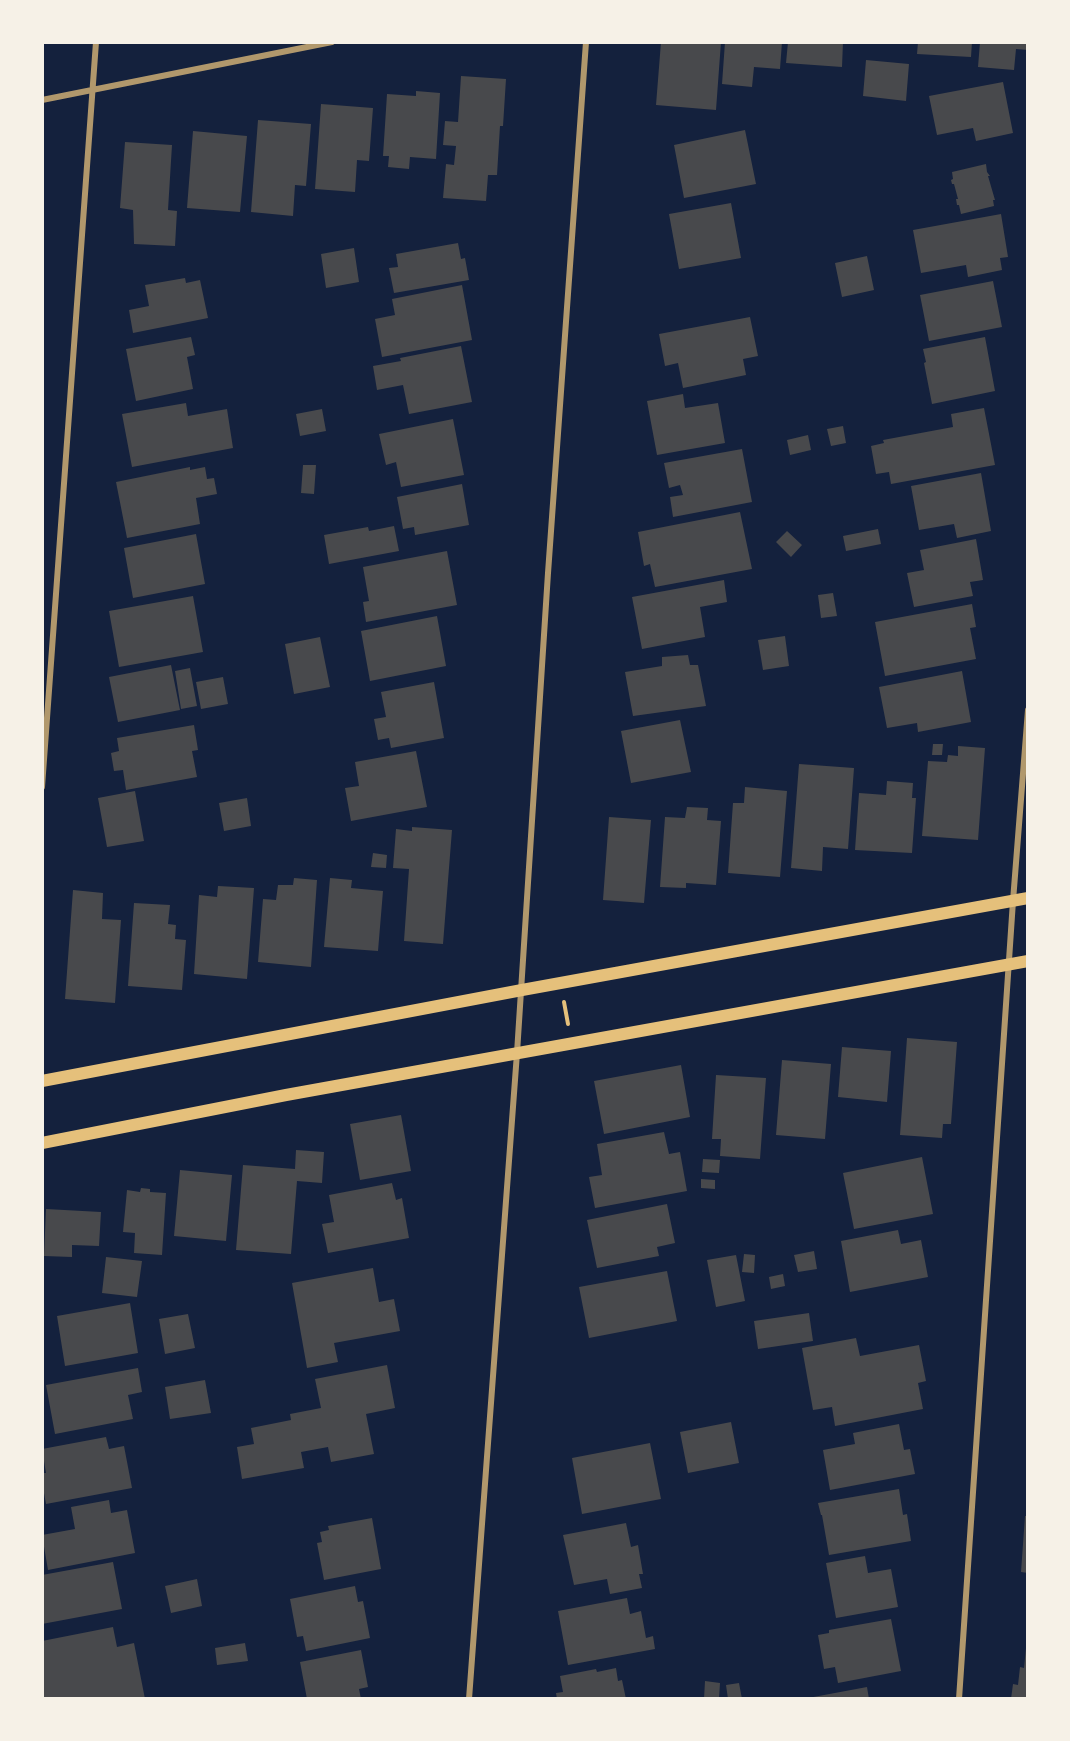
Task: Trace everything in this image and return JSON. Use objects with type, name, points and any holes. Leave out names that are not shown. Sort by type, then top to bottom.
[{"type":"main road","points":[[42,1081],[522,990],[1028,898]]},
{"type":"main road","points":[[42,1143],[213,1109],[1028,961]]},
{"type":"street","points":[[42,787],[96,42]]},
{"type":"street","points":[[42,100],[332,42]]},
{"type":"street","points":[[469,1699],[522,990],[549,561],[586,42]]},
{"type":"street","points":[[959,1699],[1012,901],[1028,710]]},
{"type":"path","points":[[563,998],[568,1028]]},
{"type":"building","points":[[661,42],[721,42],[716,110],[656,105]]},
{"type":"building","points":[[725,42],[782,42],[780,69],[754,67],[752,87],[722,84]]},
{"type":"building","points":[[788,42],[843,42],[842,67],[786,63]]},
{"type":"building","points":[[918,42],[972,42],[971,57],[917,54]]},
{"type":"building","points":[[980,42],[1028,42],[1028,50],[1016,49],[1014,70],[978,67]]},
{"type":"building","points":[[866,60],[909,64],[906,101],[863,96]]},
{"type":"building","points":[[461,76],[506,79],[497,175],[488,175],[486,201],[443,198],[446,164],[454,165],[456,146],[443,145],[445,121],[458,122]]},
{"type":"building","points":[[1003,82],[1013,133],[976,141],[973,128],[937,135],[929,96]]},
{"type":"building","points":[[416,91],[440,93],[436,159],[410,157],[409,169],[388,167],[389,156],[383,156],[387,94],[416,96]]},
{"type":"building","points":[[321,104],[373,108],[369,161],[357,160],[355,192],[315,189]]},
{"type":"building","points":[[258,120],[311,124],[306,186],[295,185],[293,216],[251,212]]},
{"type":"building","points":[[745,130],[756,184],[684,198],[674,145]]},
{"type":"building","points":[[193,131],[247,136],[240,212],[187,208]]},
{"type":"building","points":[[125,142],[172,145],[168,210],[177,211],[175,246],[134,244],[133,210],[120,208]]},
{"type":"building","points":[[986,164],[995,200],[993,200],[994,206],[961,214],[951,180],[953,179],[952,172]]},
{"type":"building","points":[[731,203],[741,258],[679,269],[669,214]]},
{"type":"building","points":[[1001,214],[1008,257],[1000,258],[1002,270],[968,277],[966,265],[921,273],[913,230]]},
{"type":"building","points":[[458,243],[461,259],[465,258],[469,280],[394,293],[389,268],[398,267],[396,254]]},
{"type":"building","points":[[354,248],[359,282],[326,288],[321,254]]},
{"type":"building","points":[[867,256],[874,290],[842,297],[835,263]]},
{"type":"building","points":[[185,278],[186,283],[200,280],[208,318],[133,333],[129,310],[149,306],[145,285]]},
{"type":"building","points":[[993,281],[1002,327],[929,341],[920,295]]},
{"type":"building","points":[[462,285],[472,340],[382,357],[375,319],[395,315],[392,299]]},
{"type":"building","points":[[750,317],[758,356],[743,359],[746,375],[683,388],[678,363],[665,366],[659,334]]},
{"type":"building","points":[[191,337],[195,355],[187,357],[193,389],[136,401],[126,349]]},
{"type":"building","points":[[985,337],[995,391],[932,404],[923,349]]},
{"type":"building","points":[[461,346],[472,402],[409,414],[403,385],[377,390],[373,366],[401,361],[400,358]]},
{"type":"building","points":[[683,394],[685,408],[718,403],[725,443],[657,455],[647,401]]},
{"type":"building","points":[[186,403],[188,416],[227,409],[233,448],[132,467],[122,414]]},
{"type":"building","points":[[984,408],[995,465],[891,484],[889,472],[876,474],[871,446],[884,443],[883,440],[953,427],[951,414]]},
{"type":"building","points":[[322,409],[326,431],[300,436],[296,414]]},
{"type":"building","points":[[453,419],[464,475],[401,487],[396,462],[386,465],[379,434]]},
{"type":"building","points":[[843,426],[846,443],[831,446],[827,429]]},
{"type":"building","points":[[808,435],[811,450],[790,455],[787,440]]},
{"type":"building","points":[[742,449],[752,502],[673,517],[670,497],[683,495],[680,485],[669,488],[664,463]]},
{"type":"building","points":[[303,465],[316,465],[314,494],[301,493]]},
{"type":"building","points":[[190,467],[190,470],[205,467],[207,479],[214,478],[217,494],[196,498],[200,524],[127,538],[116,482]]},
{"type":"building","points":[[981,473],[991,531],[957,538],[954,524],[919,530],[911,486]]},
{"type":"building","points":[[462,484],[469,525],[415,535],[414,527],[403,529],[397,497]]},
{"type":"building","points":[[740,512],[752,569],[655,587],[650,564],[644,566],[638,532]]},
{"type":"building","points":[[394,526],[399,551],[329,564],[324,535],[368,527],[369,531]]},
{"type":"building","points":[[878,529],[881,544],[846,551],[843,536]]},
{"type":"building","points":[[787,531],[802,545],[791,557],[776,542]]},
{"type":"building","points":[[196,534],[205,584],[133,598],[124,548]]},
{"type":"building","points":[[976,539],[983,580],[970,582],[973,596],[914,607],[907,573],[924,570],[920,550]]},
{"type":"building","points":[[447,551],[457,605],[366,622],[363,602],[369,601],[363,567]]},
{"type":"building","points":[[724,580],[727,602],[700,607],[705,637],[642,649],[632,597]]},
{"type":"building","points":[[833,593],[837,616],[821,618],[818,595]]},
{"type":"building","points":[[193,596],[203,652],[119,667],[109,611]]},
{"type":"building","points":[[972,604],[976,627],[970,628],[976,659],[885,676],[875,622]]},
{"type":"building","points":[[437,616],[446,666],[370,681],[361,631]]},
{"type":"building","points":[[785,636],[789,666],[763,670],[758,640]]},
{"type":"building","points":[[320,637],[330,687],[294,694],[285,644]]},
{"type":"building","points":[[688,655],[690,665],[698,665],[706,706],[633,716],[625,672],[662,666],[662,657]]},
{"type":"building","points":[[171,665],[180,710],[118,722],[109,677]]},
{"type":"building","points":[[190,668],[197,706],[181,709],[175,671]]},
{"type":"building","points":[[962,671],[971,722],[918,732],[917,723],[887,728],[879,687]]},
{"type":"building","points":[[223,677],[228,704],[201,709],[196,682]]},
{"type":"building","points":[[434,682],[444,738],[391,748],[389,738],[378,740],[374,719],[386,717],[381,692]]},
{"type":"building","points":[[680,720],[691,772],[631,783],[621,731]]},
{"type":"building","points":[[194,725],[198,750],[192,751],[197,777],[126,790],[123,770],[114,771],[111,753],[119,751],[117,738]]},
{"type":"building","points":[[933,744],[943,744],[942,755],[932,755]]},
{"type":"building","points":[[958,746],[985,748],[978,840],[922,836],[928,761],[947,762],[948,755],[958,756]]},
{"type":"building","points":[[416,751],[427,807],[351,821],[345,788],[359,786],[355,762]]},
{"type":"building","points":[[799,764],[854,768],[848,849],[823,847],[822,871],[791,868]]},
{"type":"building","points":[[887,781],[913,783],[912,798],[916,798],[912,853],[855,850],[859,793],[886,795]]},
{"type":"building","points":[[745,787],[787,791],[780,877],[728,873],[733,803],[744,803]]},
{"type":"building","points":[[135,791],[144,841],[107,847],[98,798]]},
{"type":"building","points":[[247,798],[251,826],[224,831],[219,803]]},
{"type":"building","points":[[687,807],[708,808],[707,820],[721,821],[716,885],[686,883],[686,888],[660,887],[665,817],[685,818]]},
{"type":"building","points":[[609,817],[651,820],[644,903],[603,900]]},
{"type":"building","points":[[412,827],[452,830],[443,944],[404,941],[409,869],[393,868],[396,829],[412,831]]},
{"type":"building","points":[[373,853],[387,855],[386,868],[371,867]]},
{"type":"building","points":[[294,878],[317,880],[311,967],[258,962],[263,899],[276,900],[278,885],[293,885]]},
{"type":"building","points":[[330,878],[352,880],[351,888],[383,891],[378,951],[324,947]]},
{"type":"building","points":[[218,886],[254,888],[247,979],[194,974],[199,895],[217,897]]},
{"type":"building","points":[[73,890],[103,893],[102,919],[121,920],[115,1003],[65,999]]},
{"type":"building","points":[[134,903],[170,905],[168,924],[176,925],[175,939],[186,940],[182,990],[128,986]]},
{"type":"building","points":[[907,1038],[957,1042],[951,1124],[943,1124],[942,1138],[900,1135]]},
{"type":"building","points":[[842,1047],[891,1051],[887,1102],[838,1097]]},
{"type":"building","points":[[782,1060],[831,1064],[825,1139],[776,1135]]},
{"type":"building","points":[[681,1065],[690,1117],[604,1134],[594,1081]]},
{"type":"building","points":[[716,1075],[766,1078],[760,1159],[720,1156],[721,1139],[712,1139]]},
{"type":"building","points":[[401,1115],[411,1171],[360,1180],[350,1124]]},
{"type":"building","points":[[664,1132],[669,1154],[680,1152],[687,1191],[595,1208],[589,1177],[602,1175],[597,1144]]},
{"type":"building","points":[[296,1150],[324,1152],[322,1183],[297,1181],[291,1254],[236,1250],[243,1165],[295,1169]]},
{"type":"building","points":[[922,1157],[933,1214],[854,1229],[843,1173]]},
{"type":"building","points":[[703,1159],[720,1160],[719,1173],[702,1172]]},
{"type":"building","points":[[180,1170],[232,1175],[226,1241],[174,1236]]},
{"type":"building","points":[[701,1179],[715,1180],[715,1189],[701,1188]]},
{"type":"building","points":[[392,1183],[396,1200],[402,1198],[409,1238],[328,1253],[322,1224],[334,1222],[329,1195]]},
{"type":"building","points":[[141,1188],[150,1189],[150,1192],[166,1193],[162,1255],[134,1253],[135,1233],[123,1232],[127,1190],[140,1192]]},
{"type":"building","points":[[667,1204],[675,1243],[657,1247],[659,1256],[597,1268],[587,1220]]},
{"type":"building","points":[[46,1209],[101,1212],[99,1246],[72,1245],[72,1257],[44,1256]]},
{"type":"building","points":[[898,1230],[901,1244],[921,1240],[928,1277],[850,1292],[841,1241]]},
{"type":"building","points":[[814,1251],[817,1269],[798,1272],[794,1255]]},
{"type":"building","points":[[744,1254],[755,1255],[754,1273],[742,1272]]},
{"type":"building","points":[[736,1255],[745,1301],[716,1307],[707,1260]]},
{"type":"building","points":[[106,1257],[142,1261],[137,1297],[102,1293]]},
{"type":"building","points":[[373,1268],[379,1302],[394,1299],[400,1331],[334,1343],[338,1362],[307,1368],[292,1283]]},
{"type":"building","points":[[667,1271],[677,1321],[589,1338],[579,1287]]},
{"type":"building","points":[[783,1274],[785,1286],[771,1289],[769,1277]]},
{"type":"building","points":[[130,1303],[138,1353],[65,1366],[57,1316]]},
{"type":"building","points":[[809,1313],[813,1341],[758,1349],[754,1321]]},
{"type":"building","points":[[188,1314],[195,1348],[165,1354],[159,1319]]},
{"type":"building","points":[[856,1338],[860,1356],[919,1345],[926,1381],[918,1383],[923,1409],[835,1426],[832,1407],[813,1410],[802,1348]]},
{"type":"building","points":[[387,1365],[395,1408],[366,1414],[374,1454],[331,1462],[328,1447],[301,1452],[304,1468],[242,1479],[237,1447],[254,1444],[251,1428],[291,1420],[290,1414],[321,1408],[315,1379]]},
{"type":"building","points":[[138,1368],[142,1392],[128,1395],[133,1419],[55,1434],[46,1385]]},
{"type":"building","points":[[205,1380],[211,1413],[170,1419],[165,1387]]},
{"type":"building","points":[[731,1422],[739,1463],[688,1473],[680,1432]]},
{"type":"building","points":[[899,1424],[904,1450],[910,1449],[915,1474],[830,1490],[823,1450],[855,1444],[853,1433]]},
{"type":"building","points":[[106,1437],[109,1449],[124,1446],[132,1488],[46,1504],[42,1482],[42,1473],[46,1473],[42,1449]]},
{"type":"building","points":[[650,1443],[661,1499],[582,1514],[572,1458]]},
{"type":"building","points":[[899,1489],[903,1515],[907,1514],[911,1541],[829,1555],[818,1503]]},
{"type":"building","points":[[109,1500],[111,1513],[127,1510],[135,1553],[48,1570],[42,1535],[75,1529],[71,1507]]},
{"type":"building","points":[[1025,1516],[1028,1516],[1028,1573],[1021,1572]]},
{"type":"building","points":[[372,1518],[381,1569],[324,1580],[317,1543],[322,1542],[320,1532],[329,1530],[328,1526]]},
{"type":"building","points":[[626,1523],[631,1547],[638,1545],[643,1574],[639,1574],[642,1588],[610,1594],[607,1579],[574,1585],[563,1535]]},
{"type":"building","points":[[865,1556],[868,1573],[891,1569],[898,1607],[836,1618],[826,1563]]},
{"type":"building","points":[[113,1562],[122,1609],[42,1624],[42,1575]]},
{"type":"building","points":[[197,1579],[202,1606],[171,1613],[165,1586]]},
{"type":"building","points":[[355,1586],[358,1602],[363,1601],[370,1638],[306,1651],[303,1636],[297,1637],[290,1599]]},
{"type":"building","points":[[627,1598],[630,1614],[641,1611],[646,1638],[653,1636],[655,1649],[568,1665],[558,1611]]},
{"type":"building","points":[[891,1619],[901,1671],[838,1683],[835,1667],[824,1669],[818,1635],[829,1633],[829,1630]]},
{"type":"building","points":[[113,1627],[117,1647],[134,1643],[145,1699],[42,1699],[42,1641]]},
{"type":"building","points":[[245,1643],[248,1661],[217,1665],[215,1648]]},
{"type":"building","points":[[1026,1648],[1028,1649],[1028,1699],[1011,1699],[1013,1684],[1018,1685],[1020,1667],[1024,1668]]},
{"type":"building","points":[[361,1650],[368,1687],[359,1689],[361,1699],[307,1699],[300,1662]]},
{"type":"building","points":[[616,1668],[618,1681],[622,1680],[626,1699],[557,1699],[556,1693],[563,1692],[560,1676],[596,1669],[597,1672]]},
{"type":"building","points":[[705,1681],[720,1683],[719,1699],[704,1699]]},
{"type":"building","points":[[739,1683],[742,1699],[728,1699],[726,1685]]},
{"type":"building","points":[[867,1687],[869,1699],[808,1699],[808,1698]]}]
